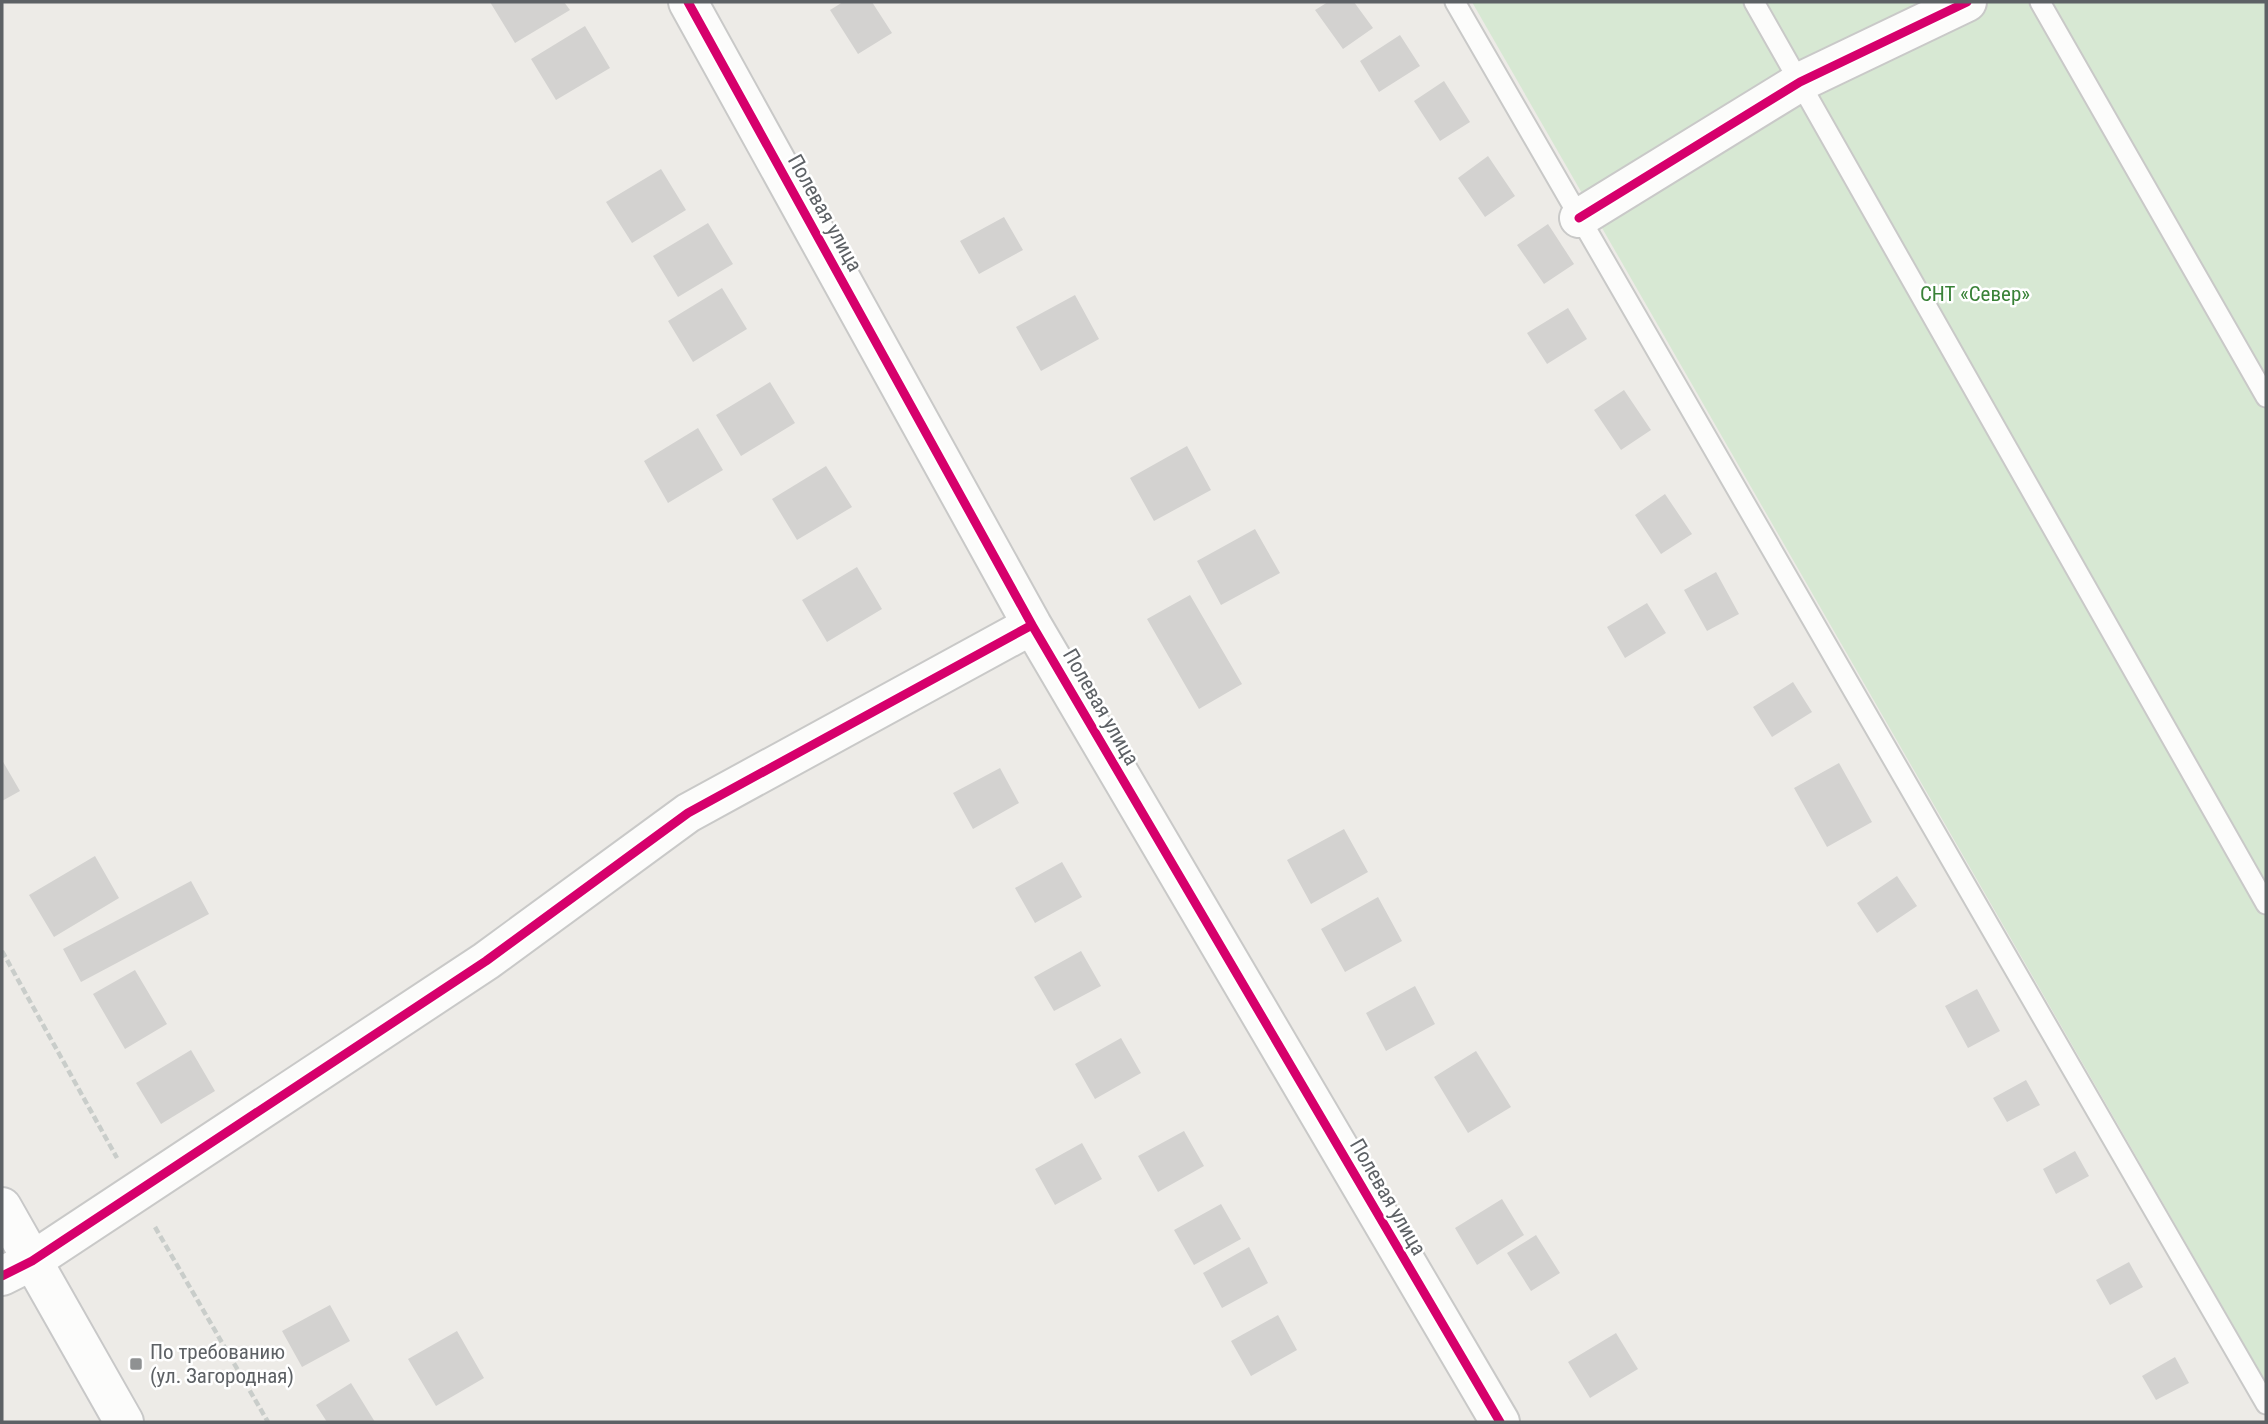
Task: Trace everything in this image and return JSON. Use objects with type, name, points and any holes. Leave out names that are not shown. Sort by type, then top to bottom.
[{"type":"street","name":"Полевая улица","points":[[688,2],[1032,625],[1500,1422]]},
{"type":"street","points":[[1579,219],[1800,82],[1967,2]]},
{"type":"street","points":[[17,1269],[486,961],[688,813],[1032,625]]},
{"type":"street","points":[[2,1207],[17,1269],[124,1422]]},
{"type":"lane","points":[[1455,2],[2266,1404]]},
{"type":"lane","points":[[1754,2],[2266,904]]},
{"type":"lane","points":[[2040,2],[2266,397]]},
{"type":"green space","name":"СНТ «Север»","points":[[1472,2],[2266,2],[2266,1382]]},
{"type":"building","points":[[490,2],[564,2],[570,10],[515,43]]},
{"type":"building","points":[[843,2],[872,2],[892,33],[858,54],[830,10]]},
{"type":"building","points":[[1328,2],[1354,2],[1373,28],[1343,49],[1315,10]]},
{"type":"building","points":[[585,26],[610,68],[556,100],[531,59]]},
{"type":"building","points":[[1400,35],[1420,66],[1379,92],[1360,61]]},
{"type":"building","points":[[1444,81],[1470,122],[1440,141],[1414,101]]},
{"type":"building","points":[[1488,156],[1515,196],[1485,217],[1458,178]]},
{"type":"building","points":[[661,169],[686,210],[632,243],[606,202]]},
{"type":"building","points":[[1004,217],[1023,250],[979,274],[960,241]]},
{"type":"building","points":[[708,223],[733,264],[678,297],[653,256]]},
{"type":"building","points":[[1548,224],[1574,264],[1544,284],[1517,245]]},
{"type":"building","points":[[722,288],[747,329],[693,362],[668,321]]},
{"type":"building","points":[[1075,295],[1099,339],[1041,371],[1016,327]]},
{"type":"building","points":[[1568,308],[1587,339],[1547,364],[1527,333]]},
{"type":"building","points":[[770,382],[795,423],[741,456],[716,415]]},
{"type":"building","points":[[1624,390],[1651,430],[1621,450],[1594,410]]},
{"type":"building","points":[[698,428],[723,470],[668,503],[644,461]]},
{"type":"building","points":[[1187,446],[1211,490],[1154,521],[1130,478]]},
{"type":"building","points":[[826,466],[852,507],[797,540],[772,499]]},
{"type":"building","points":[[1665,494],[1692,534],[1661,554],[1635,515]]},
{"type":"building","points":[[1255,529],[1280,573],[1221,605],[1197,561]]},
{"type":"building","points":[[857,567],[882,609],[827,642],[802,600]]},
{"type":"building","points":[[1716,572],[1739,614],[1707,631],[1684,590]]},
{"type":"building","points":[[1190,595],[1242,684],[1199,709],[1147,619]]},
{"type":"building","points":[[1647,603],[1666,633],[1625,658],[1607,627]]},
{"type":"building","points":[[1793,682],[1812,712],[1772,737],[1753,707]]},
{"type":"building","points":[[2,760],[20,791],[2,801]]},
{"type":"building","points":[[1839,763],[1872,822],[1827,847],[1794,788]]},
{"type":"building","points":[[1000,768],[1019,803],[973,829],[953,793]]},
{"type":"building","points":[[1344,829],[1368,872],[1311,904],[1287,860]]},
{"type":"building","points":[[95,856],[119,898],[54,937],[29,895]]},
{"type":"building","points":[[1062,862],[1082,897],[1035,923],[1015,888]]},
{"type":"building","points":[[1897,876],[1917,906],[1877,933],[1857,903]]},
{"type":"building","points":[[191,881],[209,914],[81,982],[63,949]]},
{"type":"building","points":[[1378,897],[1402,941],[1345,972],[1321,929]]},
{"type":"building","points":[[1081,951],[1101,986],[1054,1011],[1034,977]]},
{"type":"building","points":[[135,970],[167,1024],[125,1049],[93,994]]},
{"type":"building","points":[[1415,986],[1435,1024],[1386,1051],[1366,1013]]},
{"type":"building","points":[[1977,989],[2000,1031],[1968,1048],[1945,1006]]},
{"type":"building","points":[[1121,1038],[1141,1073],[1095,1099],[1075,1064]]},
{"type":"building","points":[[191,1050],[215,1091],[161,1124],[136,1083]]},
{"type":"building","points":[[1476,1051],[1511,1107],[1468,1133],[1434,1077]]},
{"type":"building","points":[[2026,1080],[2040,1105],[2007,1122],[1993,1098]]},
{"type":"building","points":[[1184,1131],[1204,1166],[1158,1192],[1138,1156]]},
{"type":"building","points":[[1082,1143],[1102,1179],[1055,1205],[1035,1169]]},
{"type":"building","points":[[2075,1151],[2089,1176],[2056,1194],[2043,1169]]},
{"type":"building","points":[[1502,1199],[1524,1235],[1477,1265],[1455,1228]]},
{"type":"building","points":[[1221,1204],[1241,1239],[1194,1265],[1174,1230]]},
{"type":"building","points":[[1536,1235],[1560,1273],[1531,1291],[1507,1253]]},
{"type":"building","points":[[1249,1247],[1268,1283],[1222,1308],[1203,1273]]},
{"type":"building","points":[[2129,1262],[2143,1287],[2110,1305],[2096,1280]]},
{"type":"building","points":[[330,1305],[350,1341],[302,1367],[282,1331]]},
{"type":"building","points":[[1278,1315],[1297,1350],[1251,1376],[1231,1341]]},
{"type":"building","points":[[457,1331],[484,1378],[436,1406],[408,1359]]},
{"type":"building","points":[[1616,1333],[1638,1369],[1590,1398],[1568,1362]]},
{"type":"building","points":[[2175,1357],[2189,1383],[2156,1400],[2142,1376]]},
{"type":"building","points":[[351,1383],[375,1422],[327,1422],[316,1405]]},
{"type":"cycle path","points":[[688,2],[1032,625],[1500,1422]]},
{"type":"cycle path","points":[[1579,218],[1800,82],[1967,2]]},
{"type":"cycle path","points":[[2,1276],[32,1261],[486,961],[688,813],[1032,625]]},
{"type":"place","name":"По требованию (ул. Загородная)","points":[[136,1364]]}]
